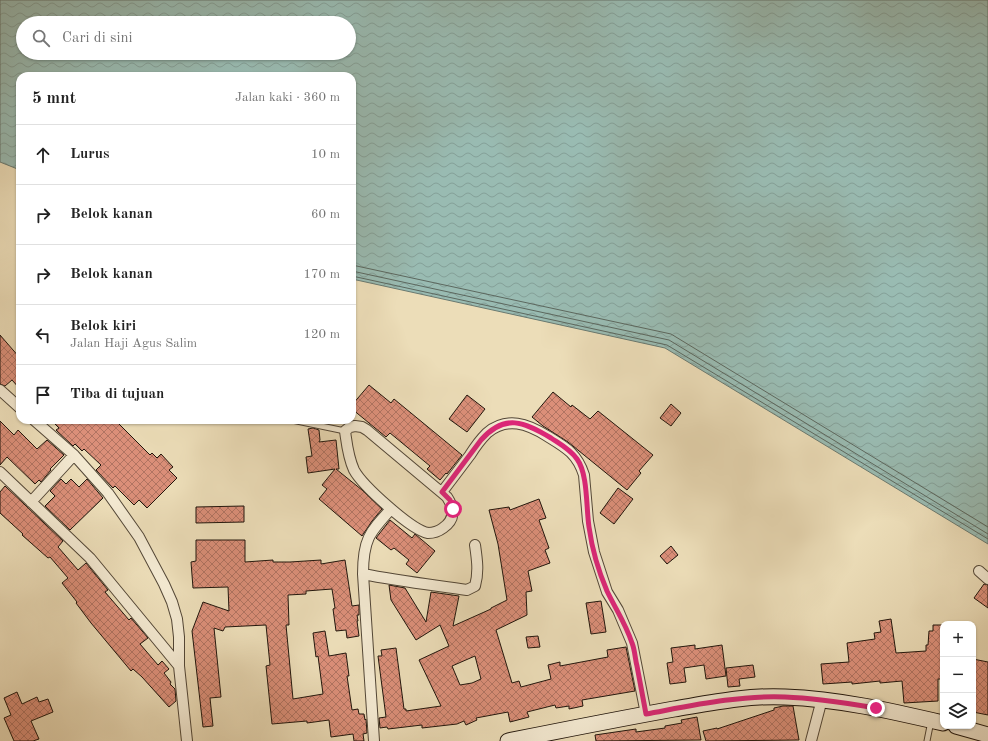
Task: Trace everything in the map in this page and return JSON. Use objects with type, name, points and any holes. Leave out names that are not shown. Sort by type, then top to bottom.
[{"type":"main road","points":[[508,741],[691,706],[756,698],[784,697],[822,700],[876,708],[937,722]]},
{"type":"main road","points":[[967,729],[988,735]]},
{"type":"street","points":[[0,390],[16,404]]},
{"type":"street","points":[[442,492],[481,440],[488,433],[502,425],[517,423],[526,425],[538,430],[570,451],[584,475],[590,535],[600,572],[632,643],[646,714]]},
{"type":"street","points":[[39,424],[74,455],[108,493],[126,517],[153,561],[172,602],[177,619],[179,637],[179,666],[187,741]]},
{"type":"street","points":[[355,426],[362,427],[367,430],[442,492],[451,503],[453,516],[447,525],[436,532],[424,532],[391,509],[360,479],[347,451],[345,431],[350,427],[355,426]]},
{"type":"street","points":[[31,502],[74,455]]},
{"type":"street","points":[[0,472],[90,558],[179,666]]},
{"type":"street","points":[[374,741],[364,574],[364,550],[371,532],[391,509]]},
{"type":"street","points":[[364,574],[467,590],[475,586],[477,578],[475,546]]},
{"type":"street","points":[[979,571],[988,579]]},
{"type":"street","points":[[811,741],[822,700]]},
{"type":"lane","points":[[311,424],[345,431]]},
{"type":"lane","points":[[927,741],[937,722]]},
{"type":"water","points":[[0,0],[988,0],[988,544],[665,348],[356,280],[356,72],[16,72],[16,168],[0,162]]},
{"type":"building","points":[[0,335],[16,353],[16,384],[12,380],[5,386],[0,384]]},
{"type":"building","points":[[369,385],[391,403],[394,399],[462,455],[447,474],[446,473],[440,480],[427,469],[430,466],[390,433],[386,437],[356,412],[356,400]]},
{"type":"building","points":[[553,392],[571,407],[572,405],[590,419],[598,411],[653,455],[639,471],[641,473],[627,490],[568,442],[532,417]]},
{"type":"building","points":[[467,395],[485,409],[467,432],[449,419]]},
{"type":"building","points":[[671,404],[681,413],[671,426],[660,418]]},
{"type":"building","points":[[0,421],[14,435],[18,430],[37,449],[47,440],[64,455],[50,469],[51,470],[41,482],[39,480],[35,484],[7,457],[0,465]]},
{"type":"building","points":[[55,424],[119,424],[150,455],[152,453],[157,458],[161,454],[173,467],[169,470],[177,478],[147,508],[139,500],[134,505],[115,486],[113,488],[96,470],[101,465],[84,449],[82,451],[75,444],[73,446],[56,430],[59,428]]},
{"type":"building","points":[[313,428],[319,430],[319,442],[336,440],[339,469],[336,469],[362,490],[382,509],[362,536],[319,499],[327,489],[322,485],[335,469],[308,473],[306,457],[312,456],[308,429]]},
{"type":"building","points":[[61,479],[66,484],[71,479],[79,487],[87,479],[103,498],[70,530],[45,506],[55,496],[50,491]]},
{"type":"building","points":[[5,486],[63,541],[58,547],[78,570],[86,563],[108,590],[105,592],[129,620],[131,618],[148,638],[140,644],[158,665],[162,661],[169,669],[164,673],[171,682],[170,684],[175,689],[176,701],[169,707],[142,677],[133,669],[131,671],[91,623],[62,583],[68,578],[50,557],[48,558],[0,513],[0,492]]},
{"type":"building","points":[[618,488],[633,499],[614,524],[600,513]]},
{"type":"building","points":[[539,499],[546,518],[539,520],[549,548],[545,550],[550,563],[528,571],[532,591],[526,592],[527,615],[496,630],[512,683],[519,681],[521,687],[551,679],[548,665],[560,662],[560,666],[608,657],[607,650],[626,647],[635,691],[582,700],[583,706],[569,709],[569,706],[556,708],[555,705],[527,712],[529,717],[510,722],[508,712],[476,718],[477,720],[466,725],[464,721],[457,724],[422,728],[422,725],[388,729],[387,727],[380,728],[379,718],[386,717],[378,656],[382,656],[381,650],[396,648],[404,709],[406,709],[406,711],[441,706],[419,660],[449,646],[440,625],[416,640],[391,600],[389,585],[405,588],[426,622],[431,592],[459,596],[453,626],[507,600],[498,544],[489,510],[509,507],[510,510]],"holes":[[[475,656],[481,679],[472,683],[460,685],[452,666]]]},
{"type":"building","points":[[244,506],[244,522],[196,523],[196,507]]},
{"type":"building","points":[[390,520],[412,538],[415,534],[435,551],[417,573],[406,564],[409,560],[394,548],[391,550],[376,538]]},
{"type":"building","points":[[196,540],[245,540],[245,562],[273,560],[273,562],[290,562],[321,560],[321,564],[345,560],[352,606],[359,605],[359,615],[357,615],[357,621],[359,636],[347,638],[346,630],[336,631],[332,589],[306,591],[306,594],[288,595],[289,625],[286,625],[293,699],[323,694],[318,656],[316,657],[313,633],[325,631],[329,656],[346,653],[349,676],[347,676],[352,710],[358,709],[359,714],[364,714],[365,720],[366,719],[367,733],[363,734],[364,741],[354,741],[353,734],[331,737],[329,720],[307,723],[307,721],[272,724],[266,666],[270,665],[266,625],[225,627],[223,631],[214,628],[221,697],[210,698],[213,726],[203,727],[192,631],[203,602],[229,611],[228,587],[193,588],[191,562],[196,561]]},
{"type":"building","points":[[671,546],[678,555],[667,564],[660,556]]},
{"type":"building","points":[[984,584],[988,585],[988,608],[974,598]]},
{"type":"building","points":[[601,601],[606,632],[591,634],[586,603]]},
{"type":"building","points":[[891,619],[896,653],[926,651],[929,631],[933,631],[933,625],[940,625],[940,679],[938,679],[938,701],[904,703],[902,681],[823,684],[821,664],[849,662],[847,643],[875,639],[874,633],[881,632],[879,621]]},
{"type":"building","points":[[538,636],[540,647],[528,648],[526,637]]},
{"type":"building","points":[[695,645],[695,649],[722,645],[726,676],[706,679],[704,665],[684,668],[686,682],[670,684],[667,663],[673,662],[671,648]]},
{"type":"building","points":[[976,660],[988,662],[988,715],[976,713]]},
{"type":"building","points":[[753,665],[755,677],[739,679],[740,686],[728,687],[726,668]]},
{"type":"building","points":[[17,692],[22,704],[37,697],[39,702],[48,699],[53,712],[31,721],[39,739],[33,741],[14,741],[4,718],[11,715],[4,698]]},
{"type":"building","points":[[783,706],[793,706],[799,740],[706,741],[703,731],[717,729]]},
{"type":"building","points":[[697,717],[701,740],[596,741],[595,735],[636,729],[636,732],[665,728],[665,726],[682,723],[681,720]]},
{"type":"route","points":[[453,509],[450,500],[442,492],[481,440],[488,433],[494,428],[508,423],[526,425],[538,430],[570,451],[577,459],[584,475],[588,521],[594,552],[608,592],[627,629],[632,643],[646,714],[726,701],[784,697],[836,701],[876,708]]}]
